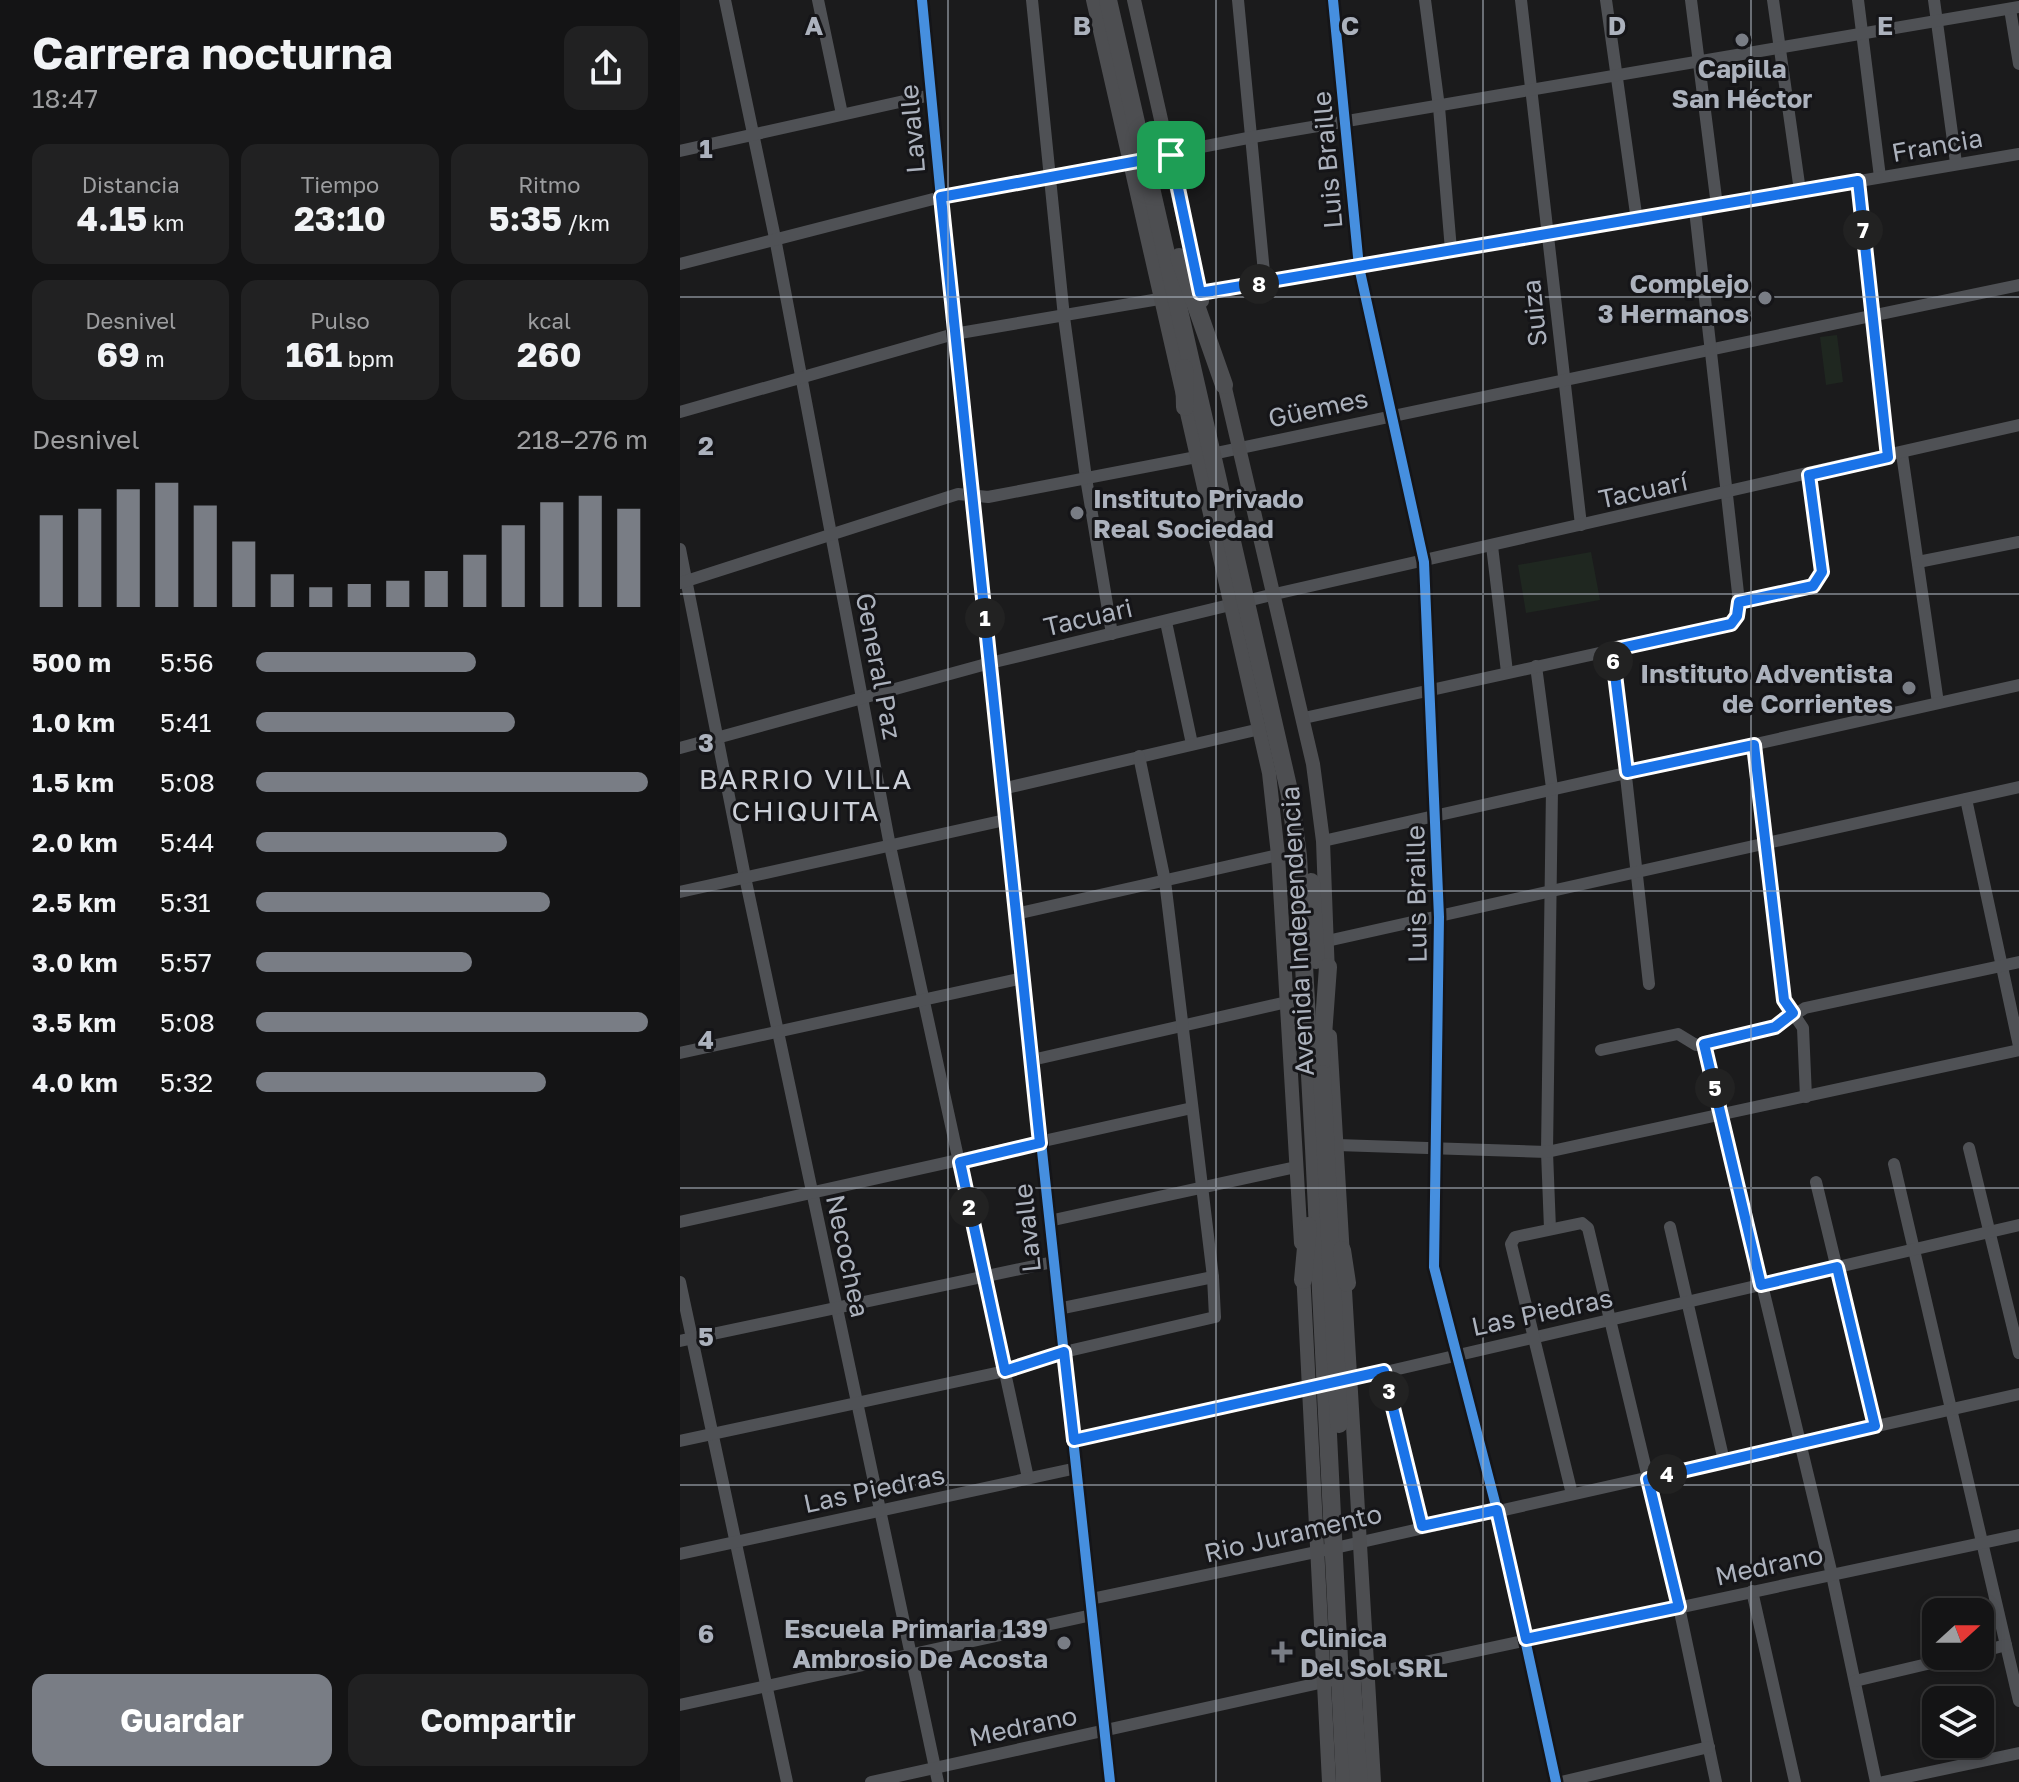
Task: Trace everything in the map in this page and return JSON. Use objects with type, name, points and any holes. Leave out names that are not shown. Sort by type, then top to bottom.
[{"type":"highway","name":"Avenida Independencia","points":[[1108,0],[1179,257],[1245,602],[1278,733],[1294,825],[1326,1145]]},
{"type":"highway","name":"Avenida Independencia","points":[[1120,0],[1174,286],[1217,452]]},
{"type":"highway","points":[[1179,257],[1224,385]]},
{"type":"highway","points":[[1174,286],[1183,343],[1185,407]]},
{"type":"highway","name":"Avenida Independencia","points":[[1245,602],[1305,835],[1314,910],[1326,1145],[1330,1385],[1347,1544],[1345,1782]]},
{"type":"highway","points":[[1321,1063],[1328,967]]},
{"type":"highway","points":[[1303,1280],[1326,1145]]},
{"type":"highway","points":[[1326,1145],[1347,1283]]},
{"type":"highway","name":"Avenida Independencia","points":[[1346,1678],[1359,1782]]},
{"type":"main road","name":"Avenida Independencia","points":[[1093,0],[1200,293],[1224,385],[1217,452]]},
{"type":"main road","name":"Avenida Independencia","points":[[1134,0],[1151,159],[1159,299],[1185,407],[1217,452],[1275,594],[1304,718],[1323,841],[1328,967],[1326,1145]]},
{"type":"main road","name":"Avenida Independencia","points":[[1245,602],[1278,855],[1303,1280],[1330,1385],[1347,1544]]},
{"type":"main road","name":"Avenida Independencia","points":[[1347,1283],[1330,1385],[1316,1552],[1374,1782]]},
{"type":"main road","name":"Avenida Independencia","points":[[1329,1782],[1346,1678]]},
{"type":"street","name":"General Paz","points":[[725,0],[775,238],[890,846],[1028,1478]]},
{"type":"street","points":[[818,0],[842,114]]},
{"type":"street","points":[[1032,0],[1064,317],[1112,634]]},
{"type":"street","points":[[1238,0],[1265,283]]},
{"type":"street","name":"Luis Braille","points":[[1333,0],[1359,267],[1424,562],[1432,689],[1439,917],[1434,1267],[1497,1510],[1559,1782]]},
{"type":"street","points":[[1425,0],[1439,107],[1451,250]]},
{"type":"street","name":"Suiza","points":[[1521,0],[1581,525]]},
{"type":"street","points":[[1606,0],[1637,221]]},
{"type":"street","points":[[1691,0],[1717,206]]},
{"type":"street","points":[[1773,0],[1800,191]]},
{"type":"street","points":[[1858,0],[1880,177]]},
{"type":"street","points":[[1934,0],[1956,163]]},
{"type":"street","name":"Lavalle","points":[[926,1],[931,95],[954,334],[1110,1782]]},
{"type":"street","points":[[680,264],[941,197],[1051,179],[1253,137],[2014,8],[2019,64]]},
{"type":"street","points":[[680,151],[931,95]]},
{"type":"street","name":"Francia","points":[[1200,293],[2019,154]]},
{"type":"street","points":[[1858,181],[1888,457]]},
{"type":"street","points":[[1304,718],[1731,624],[1737,616],[1739,602],[1695,210]]},
{"type":"street","name":"Güemes","points":[[683,582],[958,494],[988,497],[1086,478],[2019,285]]},
{"type":"street","points":[[680,412],[954,334],[1159,299]]},
{"type":"street","name":"Tacuarí","points":[[1275,594],[1727,494],[2019,425]]},
{"type":"street","points":[[1902,454],[1938,703]]},
{"type":"street","points":[[1739,602],[1813,586],[1822,572],[1809,475]]},
{"type":"street","points":[[1918,562],[2019,542]]},
{"type":"street","points":[[1492,546],[1507,672]]},
{"type":"street","points":[[680,549],[683,582]]},
{"type":"street","name":"Necochea","points":[[683,582],[937,1776]]},
{"type":"street","name":"Tacuari","points":[[680,748],[990,663],[1275,594]]},
{"type":"street","points":[[1166,622],[1192,744]]},
{"type":"street","points":[[1612,650],[1649,984]]},
{"type":"street","points":[[1536,666],[1552,788],[1547,1152],[1550,1229]]},
{"type":"street","points":[[1323,841],[2019,685]]},
{"type":"street","points":[[1002,789],[1260,729]]},
{"type":"street","points":[[1754,745],[1784,1000],[1803,1028],[1806,1097]]},
{"type":"street","points":[[680,1441],[1005,1371],[1064,1352],[1215,1317],[1213,1277],[1165,881],[1139,756]]},
{"type":"street","points":[[1327,941],[2019,787]]},
{"type":"street","points":[[1326,1145],[1547,1152],[2019,1048],[1966,799]]},
{"type":"street","points":[[680,892],[1005,820]]},
{"type":"street","points":[[1016,914],[1278,855]]},
{"type":"street","points":[[1601,1050],[1678,1034],[1696,1045],[1704,1044],[1775,1027],[1793,1013],[2019,962]]},
{"type":"street","points":[[680,1053],[1023,978]]},
{"type":"street","points":[[1032,1060],[1287,1002]]},
{"type":"street","points":[[1704,1044],[1832,1575],[1876,1782]]},
{"type":"street","points":[[680,1222],[1192,1108]]},
{"type":"street","points":[[1969,1148],[2019,1353]]},
{"type":"street","points":[[1894,1164],[2019,1701]]},
{"type":"street","points":[[1049,1221],[1296,1167]]},
{"type":"street","points":[[1816,1182],[1875,1426]]},
{"type":"street","points":[[1572,1494],[1511,1244],[1515,1237],[1582,1223],[1588,1228],[1679,1607],[1716,1782]]},
{"type":"street","name":"Las Piedras","points":[[1074,1440],[1330,1385],[2019,1225]]},
{"type":"street","points":[[1670,1227],[1724,1461]]},
{"type":"street","points":[[686,1340],[1053,1262]]},
{"type":"street","points":[[1058,1309],[1213,1277]]},
{"type":"street","points":[[680,1282],[686,1340],[713,1434],[787,1782]]},
{"type":"street","points":[[1384,1371],[1422,1526]]},
{"type":"street","name":"Rio Juramento","points":[[1091,1599],[1648,1479],[2019,1394]]},
{"type":"street","name":"Las Piedras","points":[[680,1554],[1077,1468]]},
{"type":"street","name":"Medrano","points":[[871,1782],[937,1776],[1106,1731],[2019,1535]]},
{"type":"street","points":[[1752,1591],[1795,1782]]},
{"type":"street","points":[[680,1705],[1092,1615]]},
{"type":"street","points":[[1994,1648],[2006,1645]]},
{"type":"street","points":[[1855,1681],[1922,1665]]},
{"type":"street","points":[[1559,1782],[1709,1747]]},
{"type":"street","points":[[1883,1782],[2019,1753]]},
{"type":"shaded area","points":[[1837,335],[1843,382],[1826,385],[1820,337]]},
{"type":"shaded area","points":[[1591,552],[1600,600],[1526,613],[1518,565]]},
{"type":"cycle path","points":[[922,0],[954,334],[1110,1782]]},
{"type":"cycle path","points":[[1333,0],[1359,267],[1424,562],[1439,917],[1434,1267],[1497,1510],[1556,1782]]},
{"type":"place","name":"Capilla San Héctor","points":[[1742,40]]},
{"type":"place","name":"Complejo 3 Hermanos","points":[[1765,298]]},
{"type":"place","name":"Instituto Privado Real Sociedad","points":[[1077,513]]},
{"type":"place","name":"Instituto Adventista de Corrientes","points":[[1909,688]]},
{"type":"place","name":"Escuela Primaria 139 Ambrosio De Acosta","points":[[1064,1643]]},
{"type":"place","name":"Clinica Del Sol SRL","points":[[1282,1652]]},
{"type":"district","name":"BARRIO VILLA CHIQUITA","points":[[806,794]]},
{"type":"route","points":[[1171,155],[1200,293],[1858,181],[1888,457],[1809,475],[1822,572],[1813,586],[1739,602],[1737,616],[1731,624],[1612,650],[1627,772],[1754,745],[1784,1000],[1793,1013],[1775,1027],[1704,1044],[1761,1285],[1837,1267],[1875,1426],[1648,1479],[1679,1607],[1526,1639],[1497,1510],[1422,1526],[1384,1371],[1074,1440],[1064,1352],[1005,1371],[960,1162],[1040,1143],[941,197],[1171,155]]}]
